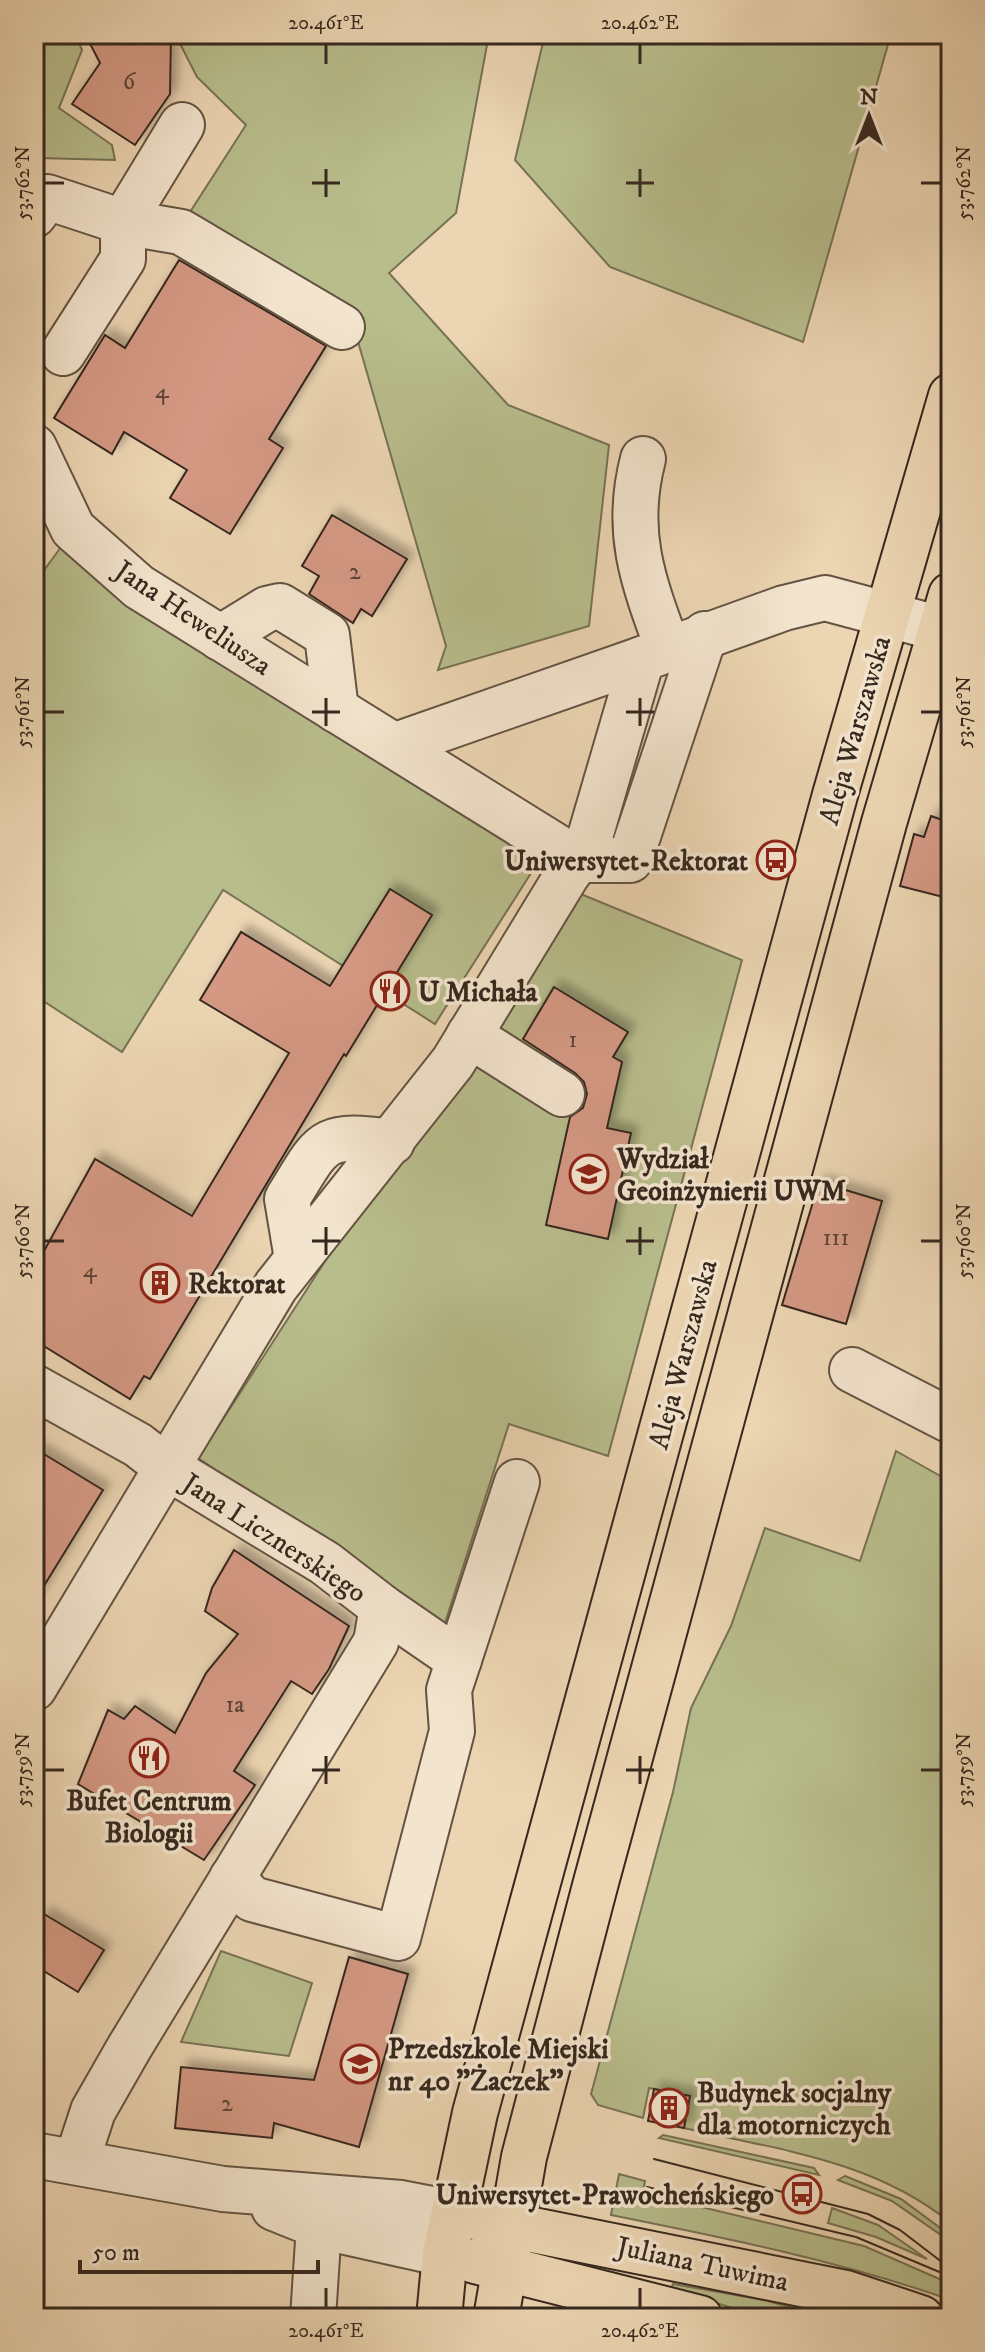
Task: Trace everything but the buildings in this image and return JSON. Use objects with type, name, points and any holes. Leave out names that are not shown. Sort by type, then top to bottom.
[{"type":"main road","name":"Aleja Warszawska","points":[[439,2318],[449,2234],[475,2113],[830,810],[951,396]]},
{"type":"main road","name":"Aleja Warszawska","points":[[497,2318],[506,2247],[521,2171],[678,1577],[880,838],[946,612]]},
{"type":"main road","name":"Juliana Tuwima","points":[[521,2171],[577,2237]]},
{"type":"main road","name":"Juliana Tuwima","points":[[449,2234],[506,2247],[570,2285],[700,2318]]},
{"type":"main road","name":"Juliana Tuwima","points":[[506,2247],[577,2237],[846,2293],[921,2318]]},
{"type":"main road","points":[[497,2318],[570,2285]]},
{"type":"street","points":[[63,353],[123,259],[123,222],[182,125]]},
{"type":"street","points":[[34,215],[47,197],[123,222],[181,232],[342,327]]},
{"type":"street","name":"Jana Heweliusza","points":[[34,447],[73,529],[139,587],[578,860]]},
{"type":"street","points":[[578,860],[630,860],[672,647],[638,562],[633,514],[643,459]]},
{"type":"street","points":[[396,745],[672,647],[825,598],[888,613],[946,612]]},
{"type":"street","points":[[220,638],[267,609],[280,606],[327,635],[336,710]]},
{"type":"street","points":[[34,1688],[276,1286],[392,1142],[469,1035],[587,847],[672,647]]},
{"type":"street","points":[[469,1035],[562,1094]]},
{"type":"street","points":[[852,1370],[951,1421]]},
{"type":"street","name":"Jana Licznerskiego","points":[[34,1387],[138,1445],[165,1466],[325,1563],[382,1607],[376,1642],[93,2111],[77,2160]]},
{"type":"street","points":[[232,1878],[252,1899],[398,1938],[452,1731],[449,1690],[517,1482]]},
{"type":"street","points":[[382,1607],[459,1660]]},
{"type":"street","points":[[34,2155],[77,2160],[223,2189],[401,2203],[449,2234]]},
{"type":"street","points":[[223,2189],[319,2226],[449,2234]]},
{"type":"street","points":[[313,2318],[319,2226]]},
{"type":"green space","points":[[34,34],[75,34],[82,50],[59,108],[112,145],[115,160],[37,158],[34,154]]},
{"type":"green space","points":[[175,34],[489,34],[456,213],[389,273],[508,405],[609,445],[589,626],[438,670],[446,646],[352,321],[183,223],[246,125],[197,77]]},
{"type":"green space","points":[[545,34],[891,34],[803,342],[610,267],[515,160]]},
{"type":"green space","points":[[61,547],[540,859],[435,1024],[223,890],[122,1052],[34,995],[34,584]]},
{"type":"green space","points":[[566,888],[742,960],[608,1456],[509,1424],[444,1626],[198,1458]]},
{"type":"green space","points":[[896,1451],[951,1482],[951,2223],[921,2202],[857,2171],[790,2151],[684,2128],[690,2096],[649,2088],[643,2118],[598,2105],[591,2094],[673,1792],[691,1708],[731,1626],[765,1528],[860,1561]]},
{"type":"green space","points":[[221,1951],[312,1983],[289,2056],[181,2042]]},
{"type":"green space","points":[[663,2135],[814,2168],[819,2175],[659,2138]]},
{"type":"green space","points":[[619,2174],[645,2181],[643,2193],[864,2246],[951,2284],[951,2300],[825,2262],[611,2215]]},
{"type":"green space","points":[[845,2176],[901,2199],[951,2236],[951,2242],[892,2201],[838,2180]]},
{"type":"green space","points":[[832,2208],[878,2225],[927,2259],[876,2237],[828,2223]]},
{"type":"green space","points":[[673,2284],[764,2300],[829,2318],[765,2318],[671,2289]]},
{"type":"tram line","points":[[654,2159],[868,2214],[900,2230],[951,2269]]},
{"type":"tram line","points":[[647,2187],[856,2237],[949,2276]]},
{"type":"place","name":"Uniwersytet-Rektorat","points":[[776,860]]},
{"type":"place","name":"U Michała","points":[[390,991]]},
{"type":"place","name":"Wydział Geoinżynierii UWM","points":[[589,1174]]},
{"type":"place","name":"Rektorat","points":[[160,1283]]},
{"type":"place","name":"Bufet Centrum Biologii","points":[[149,1758]]},
{"type":"place","name":"Przedszkole Miejski nr 40 \"Żaczek\"","points":[[360,2064]]},
{"type":"place","name":"Budynek socjalny dla motorniczych","points":[[669,2108]]},
{"type":"place","name":"Uniwersytet-Prawocheńskiego","points":[[802,2194]]}]
